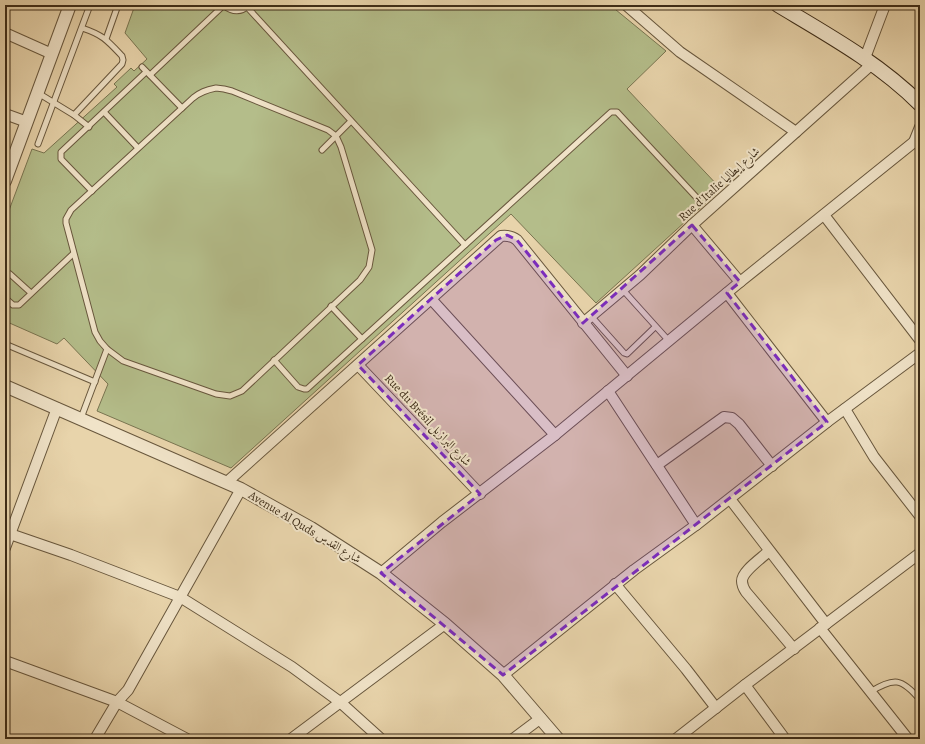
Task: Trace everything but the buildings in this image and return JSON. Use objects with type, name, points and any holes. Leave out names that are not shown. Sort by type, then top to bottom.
[{"type":"main road","points":[[778,5],[869,61],[890,76],[920,104]]},
{"type":"street","points":[[5,181],[70,5]]},
{"type":"street","points":[[626,5],[680,52],[796,132]]},
{"type":"street","points":[[869,61],[885,5]]},
{"type":"street","points":[[5,33],[52,54]]},
{"type":"street","name":"Rue d'Italie شارع إيطاليا","points":[[583,323],[622,290],[796,132],[869,61]]},
{"type":"street","points":[[5,114],[26,122]]},
{"type":"street","points":[[381,574],[442,522],[555,435],[740,282],[917,141],[920,127]]},
{"type":"street","points":[[824,214],[920,340]]},
{"type":"street","points":[[692,225],[740,282]]},
{"type":"street","points":[[227,482],[432,300],[501,236],[512,236],[517,240],[627,376]]},
{"type":"street","points":[[727,293],[828,422]]},
{"type":"street","points":[[432,300],[555,435]]},
{"type":"street","points":[[503,675],[616,584],[696,525],[920,352]]},
{"type":"street","name":"Rue du Brésil شارع البرازيل","points":[[358,365],[480,494]]},
{"type":"street","name":"Avenue Al Quds شارع القدس","points":[[5,386],[227,482],[311,528],[381,574],[445,624],[503,675],[558,739]]},
{"type":"street","points":[[608,392],[696,525]]},
{"type":"street","points":[[5,548],[57,408]]},
{"type":"street","points":[[846,409],[874,457],[920,516]]},
{"type":"street","points":[[657,465],[724,417],[732,418],[739,424],[772,466]]},
{"type":"street","points":[[95,739],[117,702],[128,690],[242,489]]},
{"type":"street","points":[[730,499],[870,692],[908,739]]},
{"type":"street","points":[[10,534],[71,555],[180,597],[292,667],[340,702],[381,739]]},
{"type":"street","points":[[769,551],[743,574],[742,585],[746,592],[794,648]]},
{"type":"street","points":[[676,739],[920,553]]},
{"type":"street","points":[[616,584],[716,708]]},
{"type":"street","points":[[291,739],[445,624]]},
{"type":"street","points":[[5,660],[117,702],[187,739]]},
{"type":"street","points":[[745,685],[785,739]]},
{"type":"street","points":[[513,739],[541,718]]},
{"type":"lane","points":[[38,144],[90,5]]},
{"type":"lane","points":[[106,39],[118,5]]},
{"type":"lane","points":[[92,191],[60,156],[63,150],[223,5],[232,11],[243,10],[248,6],[465,245]]},
{"type":"lane","points":[[74,115],[123,62],[122,56],[106,39],[96,32],[82,28]]},
{"type":"lane","points":[[142,67],[182,108]]},
{"type":"lane","points":[[216,88],[224,89],[328,130],[336,136],[341,147],[372,250],[372,258],[365,274],[242,391],[236,394],[223,396],[123,361],[107,349],[95,332],[66,228],[66,219],[71,210],[182,108],[199,93],[216,88]]},
{"type":"lane","points":[[37,92],[74,115],[89,127]]},
{"type":"lane","points":[[274,360],[298,387],[304,390],[307,389],[609,113],[613,111],[617,112],[698,199]]},
{"type":"lane","points":[[104,112],[138,148]]},
{"type":"lane","points":[[322,150],[351,121]]},
{"type":"lane","points":[[5,298],[13,305],[17,306],[73,254]]},
{"type":"lane","points":[[10,274],[31,293]]},
{"type":"lane","points":[[622,290],[669,341]]},
{"type":"lane","points":[[332,306],[362,339]]},
{"type":"lane","points":[[591,316],[624,353],[627,354],[655,327]]},
{"type":"lane","points":[[5,344],[95,382]]},
{"type":"lane","points":[[80,418],[107,349]]},
{"type":"lane","points":[[870,692],[884,683],[893,681],[904,684],[920,700]]},
{"type":"highlighted area","points":[[692,225],[740,282],[727,293],[827,422],[503,675],[381,573],[480,494],[358,365],[496,240],[507,235],[517,240],[583,323]]},
{"type":"green space","points":[[135,5],[610,5],[666,51],[627,89],[721,189],[596,303],[511,214],[231,468],[97,411],[108,384],[64,338],[57,344],[5,321],[5,221],[32,149],[44,153],[117,87],[114,84],[131,68],[134,71],[147,59],[125,33]]}]
